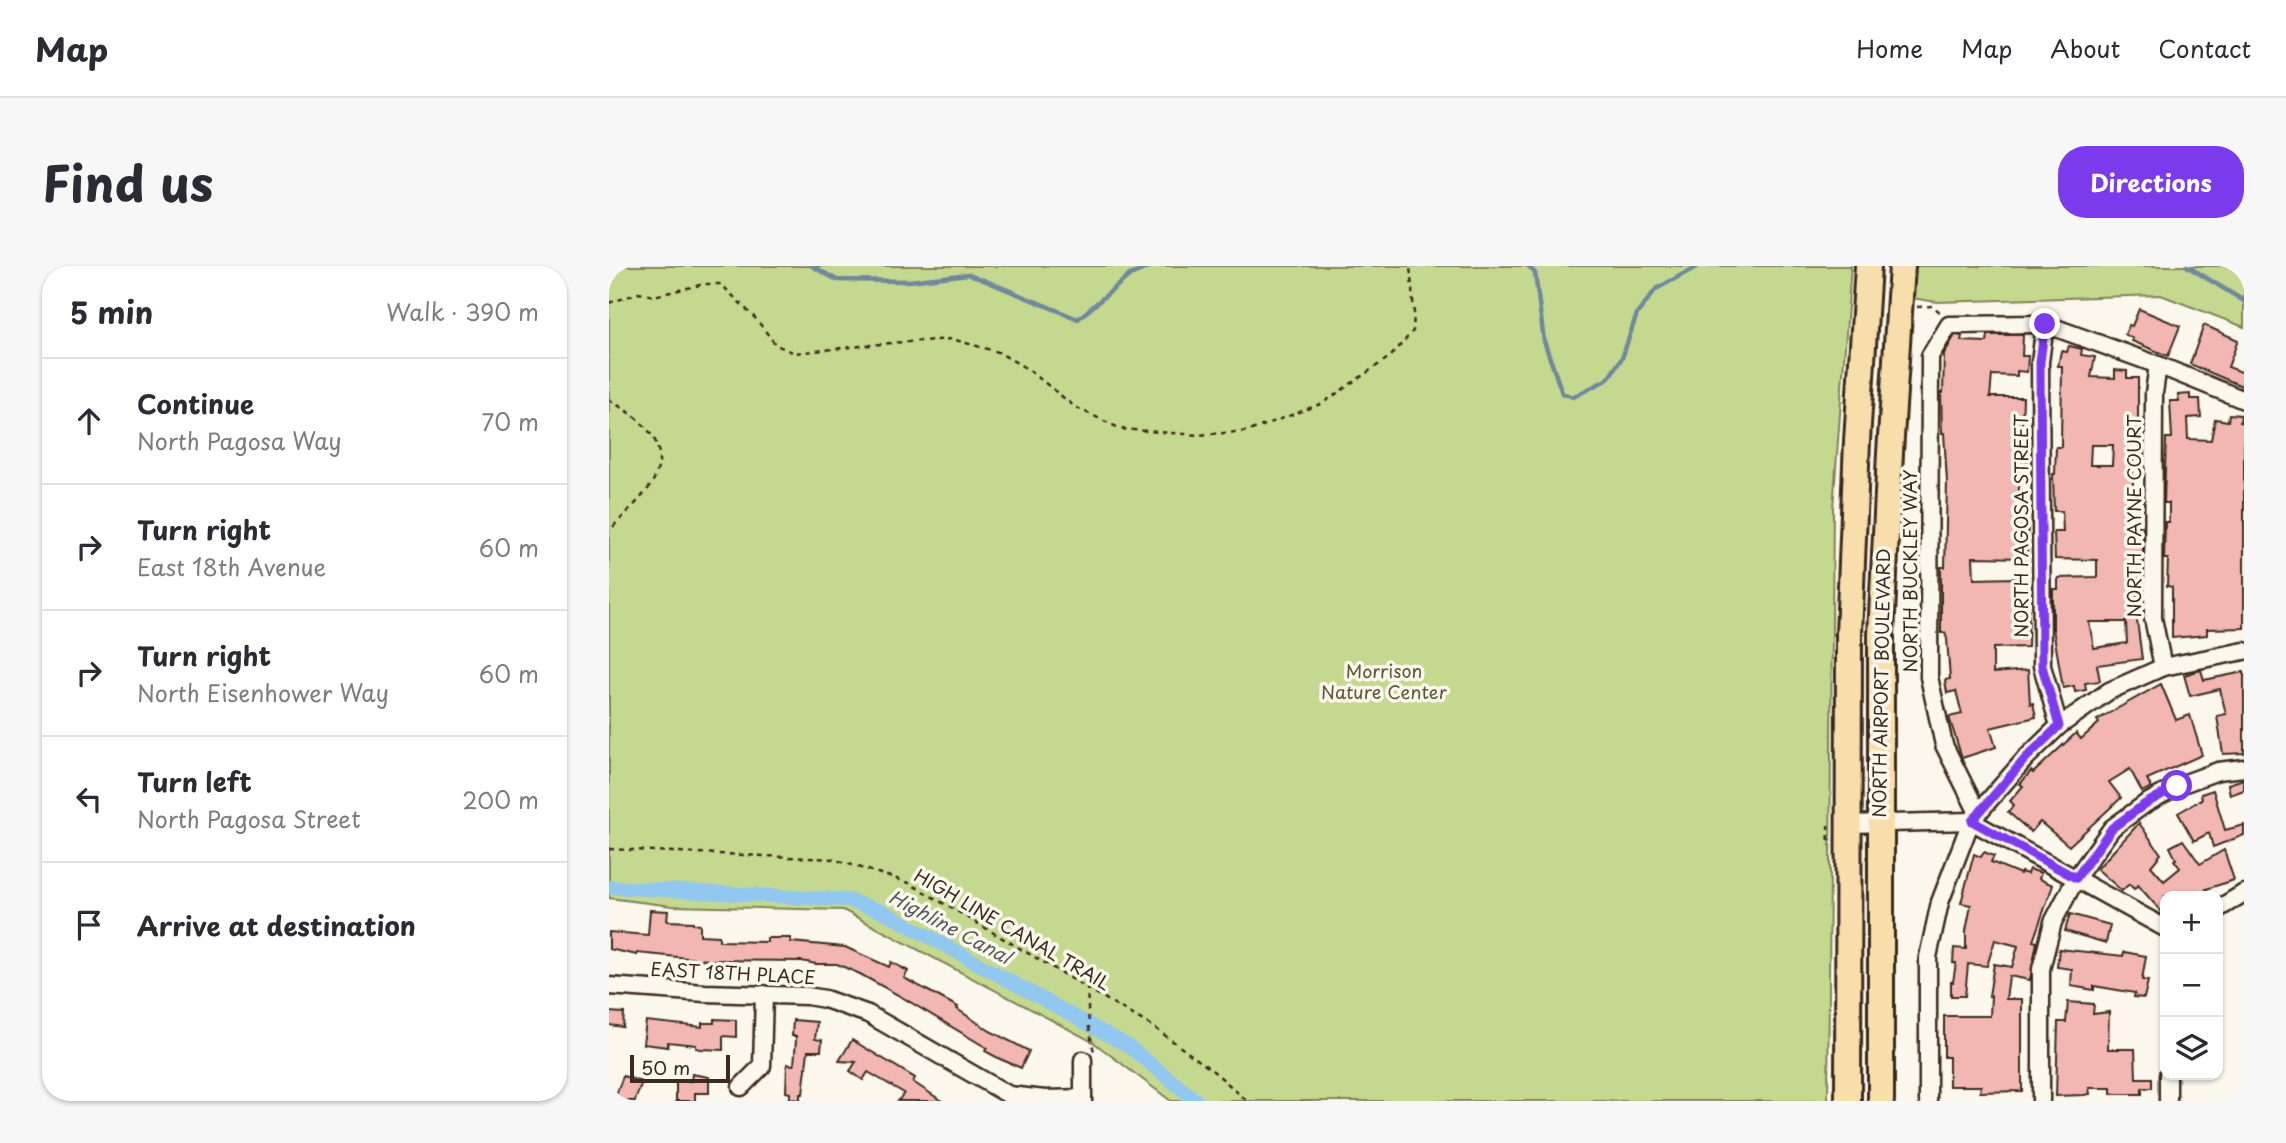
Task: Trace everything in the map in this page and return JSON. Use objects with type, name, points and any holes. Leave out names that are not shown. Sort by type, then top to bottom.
[{"type":"main road","name":"NORTH AIRPORT BOULEVARD","points":[[1849,1101],[1849,634],[1857,441],[1868,272]]},
{"type":"main road","name":"NORTH AIRPORT BOULEVARD","points":[[1881,1101],[1881,635],[1889,453],[1902,272]]},
{"type":"street","points":[[1945,319],[2045,324],[2244,400]]},
{"type":"street","name":"NORTH BUCKLEY WAY","points":[[1945,319],[1930,356],[1929,677],[1944,745],[1975,817]]},
{"type":"street","name":"NORTH PAGOSA STREET","points":[[2045,324],[2040,362],[2042,666],[2059,726]]},
{"type":"street","name":"NORTH PAYNE COURT","points":[[2158,365],[2154,393],[2153,618],[2163,667]]},
{"type":"street","points":[[1928,1101],[1927,957],[1940,902],[1975,817],[2025,759],[2059,726],[2109,691],[2163,667],[2244,651]]},
{"type":"street","points":[[2041,1101],[2041,969],[2053,922],[2076,878],[2112,828],[2145,804],[2177,786],[2218,771],[2244,768]]},
{"type":"street","points":[[1849,824],[1975,817],[2160,925]]},
{"type":"street","points":[[2223,906],[2244,893]]},
{"type":"street","name":"EAST 18TH PLACE","points":[[609,986],[825,999],[847,1005],[882,1022],[1009,1095],[1083,1100]]},
{"type":"street","points":[[741,1087],[762,1066],[764,994]]},
{"type":"street","points":[[1083,1061],[1083,1100]]},
{"type":"street","points":[[2168,1080],[2168,1101]]},
{"type":"path","points":[[609,303],[639,293],[654,296],[704,284],[721,284],[756,319],[776,345],[795,353],[952,339],[998,352],[1029,370],[1075,407],[1121,429],[1198,435],[1249,431],[1323,403],[1391,356],[1413,331],[1410,266]]},
{"type":"path","points":[[1911,307],[1933,306],[1945,319]]},
{"type":"path","points":[[609,400],[628,411],[656,439],[660,458],[652,482],[609,531]]},
{"type":"path","name":"HIGH LINE CANAL TRAIL","points":[[609,849],[833,859],[909,883],[1156,1028],[1217,1074],[1247,1101]]},
{"type":"path","points":[[1083,1061],[1091,1058],[1094,1052],[1089,1028],[1087,986]]},
{"type":"green space","name":"Morrison Nature Center","points":[[609,266],[1851,266],[1833,508],[1828,1101],[1171,1101],[1093,1042],[843,910],[672,906],[609,898]]},
{"type":"green space","points":[[1913,266],[2244,266],[2244,327],[2161,295],[1938,302],[1910,298]]},
{"type":"building","points":[[2139,309],[2180,326],[2168,356],[2132,341],[2133,339],[2125,334],[2129,325],[2132,326]]},
{"type":"building","points":[[2204,325],[2238,340],[2228,367],[2244,373],[2244,387],[2190,364]]},
{"type":"building","points":[[1955,335],[1962,336],[1961,341],[1987,342],[1988,335],[2023,335],[2022,356],[2028,356],[2027,372],[2017,371],[2017,376],[1992,375],[1990,397],[2023,397],[2022,428],[2028,428],[2027,464],[2019,464],[2019,520],[2028,520],[2027,558],[1973,557],[1974,579],[2015,578],[2014,609],[2029,609],[2028,647],[1993,648],[1993,673],[2028,670],[2030,704],[2033,703],[2036,717],[1990,728],[1996,747],[1962,758],[1949,717],[1962,714],[1956,691],[1947,693],[1945,680],[1950,679],[1947,639],[1945,633],[1941,633],[1941,567],[1945,567],[1947,482],[1941,393],[1944,354]]},
{"type":"building","points":[[2069,346],[2082,349],[2081,355],[2095,357],[2091,377],[2115,378],[2115,370],[2127,371],[2127,378],[2138,378],[2138,449],[2133,449],[2133,526],[2143,526],[2143,564],[2138,564],[2137,621],[2142,659],[2097,665],[2100,681],[2085,683],[2086,690],[2075,692],[2074,686],[2063,688],[2053,629],[2053,589],[2058,589],[2058,578],[2097,577],[2097,560],[2055,559],[2054,532],[2063,532],[2062,511],[2054,511],[2053,474],[2056,447],[2061,447],[2062,366],[2058,366],[2061,351],[2067,352]],"holes":[[[2091,445],[2113,445],[2112,465],[2090,465]],[[2089,622],[2126,622],[2127,643],[2094,648]]]},
{"type":"building","points":[[2190,394],[2190,399],[2200,399],[2201,417],[2187,418],[2188,439],[2211,440],[2215,419],[2228,421],[2229,414],[2241,415],[2240,422],[2244,423],[2244,628],[2207,629],[2207,635],[2172,638],[2172,587],[2167,586],[2168,559],[2164,559],[2165,522],[2169,522],[2169,503],[2164,503],[2166,438],[2172,438],[2170,401],[2179,401],[2178,395]]},
{"type":"building","points":[[2201,670],[2204,680],[2244,672],[2244,753],[2223,754],[2217,716],[2226,714],[2220,689],[2190,696],[2184,675]]},
{"type":"building","points":[[2161,684],[2176,720],[2190,715],[2202,755],[2147,779],[2151,787],[2142,792],[2130,769],[2109,782],[2121,798],[2069,846],[2040,822],[2031,832],[2008,812],[2014,805],[2010,801],[2031,771],[2033,773],[2076,733],[2081,739],[2099,723],[2097,720]]},
{"type":"building","points":[[2244,779],[2244,790],[2230,795],[2228,784]]},
{"type":"building","points":[[2213,790],[2225,830],[2244,825],[2244,835],[2213,847],[2209,833],[2194,841],[2178,813],[2202,799],[2201,794]]},
{"type":"building","points":[[2139,823],[2161,854],[2151,866],[2164,881],[2180,868],[2170,847],[2183,840],[2200,864],[2224,850],[2234,880],[2206,889],[2207,891],[2160,891],[2160,910],[2138,885],[2134,889],[2129,884],[2122,891],[2097,869]]},
{"type":"building","points":[[1984,852],[1994,856],[1991,862],[2020,874],[2027,874],[2029,869],[2041,873],[2039,879],[2053,885],[2033,941],[2037,942],[2030,980],[2009,976],[2006,999],[2022,999],[2022,1091],[1980,1092],[1981,1086],[1949,1086],[1949,1057],[1944,1057],[1944,1016],[1990,1016],[1989,996],[1994,964],[2012,967],[2018,946],[1995,940],[1987,966],[1968,964],[1965,996],[1951,996],[1956,963],[1953,963],[1954,948],[1966,949],[1971,905],[1961,903],[1974,854],[1981,857]]},
{"type":"building","points":[[650,910],[668,911],[667,921],[693,922],[700,925],[700,935],[719,936],[719,941],[767,942],[767,938],[791,938],[791,942],[845,947],[889,967],[891,962],[908,971],[904,978],[958,1007],[957,1009],[990,1031],[1029,1051],[1021,1068],[1000,1059],[985,1051],[987,1048],[900,996],[837,964],[709,960],[637,955],[609,949],[609,932],[648,935]]},
{"type":"building","points":[[2070,914],[2110,925],[2106,943],[2065,931]]},
{"type":"building","points":[[2059,949],[2123,956],[2124,952],[2146,956],[2142,980],[2148,981],[2144,998],[2134,997],[2135,993],[2094,986],[2094,990],[2071,986],[2072,969],[2057,967]]},
{"type":"building","points":[[2068,1002],[2094,1004],[2093,1014],[2109,1012],[2108,1049],[2135,1049],[2136,1078],[2152,1078],[2152,1088],[2142,1088],[2142,1094],[2111,1094],[2111,1088],[2089,1088],[2090,1094],[2056,1096],[2058,1022],[2066,1022]]},
{"type":"building","points":[[609,1012],[624,1013],[623,1027],[609,1025]]},
{"type":"building","points":[[714,1019],[736,1020],[736,1037],[723,1036],[723,1050],[701,1049],[696,1048],[696,1045],[668,1042],[668,1047],[643,1044],[646,1021],[702,1027],[702,1023],[714,1023]]},
{"type":"building","points":[[793,1020],[817,1022],[815,1039],[822,1040],[821,1051],[808,1051],[800,1100],[790,1099],[790,1093],[786,1092],[787,1064],[794,1065],[796,1036],[792,1036]]},
{"type":"building","points":[[852,1040],[915,1078],[913,1082],[942,1101],[898,1101],[904,1093],[868,1072],[863,1080],[850,1071],[856,1062],[839,1061]]},
{"type":"building","points":[[692,1074],[709,1077],[709,1093],[695,1093],[695,1101],[676,1101],[676,1081],[691,1081]]},
{"type":"building","points":[[623,1076],[642,1082],[635,1101],[614,1101]]},
{"type":"waterway","points":[[812,266],[837,280],[909,281],[969,274],[1078,319],[1130,275],[1152,266]]},
{"type":"waterway","points":[[1528,266],[1535,273],[1544,341],[1562,393],[1573,397],[1608,379],[1622,358],[1637,314],[1656,289],[1698,266]]},
{"type":"waterway","points":[[2187,266],[2244,301]]},
{"type":"waterway","name":"Highline Canal","points":[[609,887],[848,900],[884,912],[1128,1046],[1197,1101]]},
{"type":"route","points":[[2045,324],[2040,362],[2042,666],[2059,726],[2025,759],[1972,821],[2076,878],[2112,828],[2145,804],[2177,786]]}]
